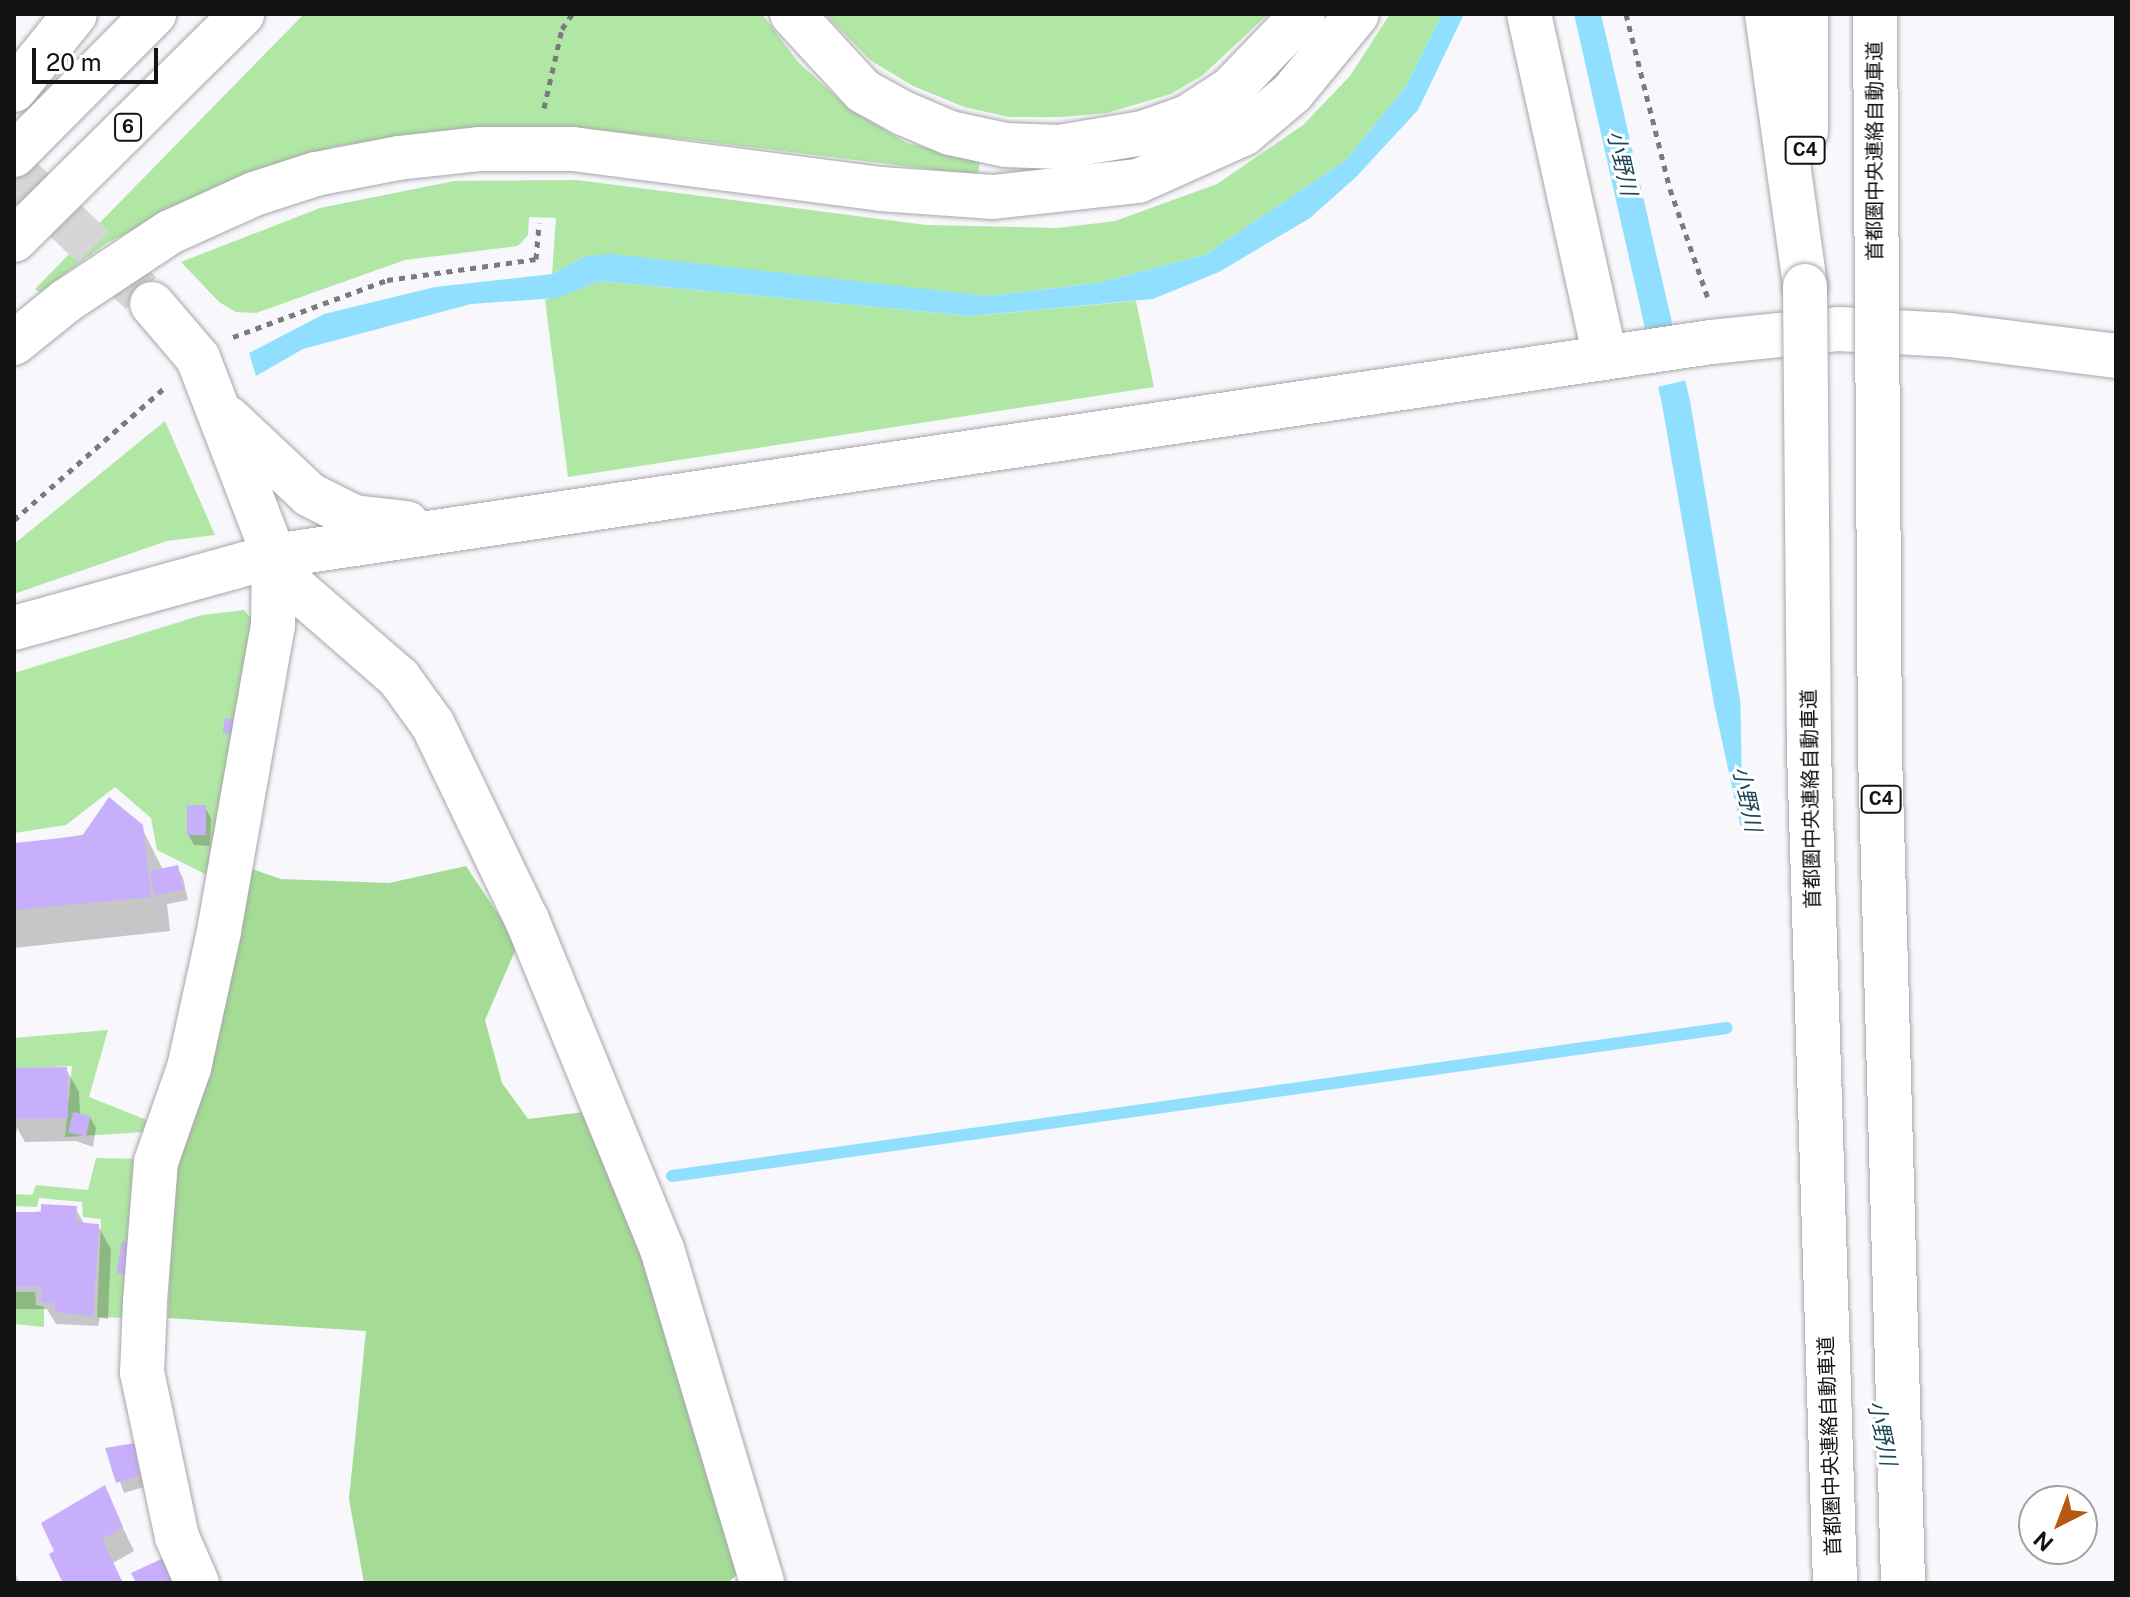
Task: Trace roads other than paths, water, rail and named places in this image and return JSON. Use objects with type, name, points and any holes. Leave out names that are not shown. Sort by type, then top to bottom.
[{"type":"main road","points":[[14,90],[75,14]]},
{"type":"main road","points":[[14,155],[154,14]]},
{"type":"main road","name":"6","points":[[14,240],[242,14]]},
{"type":"main road","points":[[792,14],[863,91],[903,113],[964,136],[1006,145],[1059,147],[1143,133],[1188,117],[1231,89],[1303,14]]},
{"type":"main road","points":[[14,343],[66,301],[170,232],[279,186],[398,158],[479,149],[573,149],[881,189],[993,197],[1138,181],[1243,134],[1292,93],[1357,14]]},
{"type":"main road","points":[[1529,14],[1617,357]]},
{"type":"main road","points":[[1767,14],[1805,286]]},
{"type":"main road","name":"首都圏中央連絡自動車道","points":[[1806,14],[1809,751],[1835,1583]]},
{"type":"main road","name":"首都圏中央連絡自動車道","points":[[1875,14],[1880,769],[1903,1583]]},
{"type":"main road","points":[[152,304],[198,358],[274,556],[298,591],[399,678],[433,725],[527,920],[662,1249],[762,1583]]},
{"type":"main road","points":[[14,628],[274,556],[1718,342],[1839,329],[1950,335],[2116,356]]},
{"type":"main road","points":[[213,402],[256,449],[310,495],[354,517],[454,530]]},
{"type":"main road","points":[[197,1583],[177,1537],[142,1373],[145,1301],[156,1162],[189,1068],[219,931],[273,626],[274,556]]},
{"type":"water","points":[[1442,14],[1464,14],[1418,110],[1356,177],[1310,218],[1219,272],[1153,299],[970,316],[600,281],[557,298],[471,304],[303,349],[256,376],[249,353],[324,314],[435,287],[552,274],[586,256],[611,254],[988,296],[1097,283],[1205,255],[1346,160],[1406,86]]},
{"type":"water","name":"小野川","points":[[1574,14],[1601,14],[1690,401],[1831,1242],[1714,704],[1662,404]]},
{"type":"waterway","points":[[672,1176],[1727,1028]]},
{"type":"tunnel","points":[[14,171],[152,304]]}]
